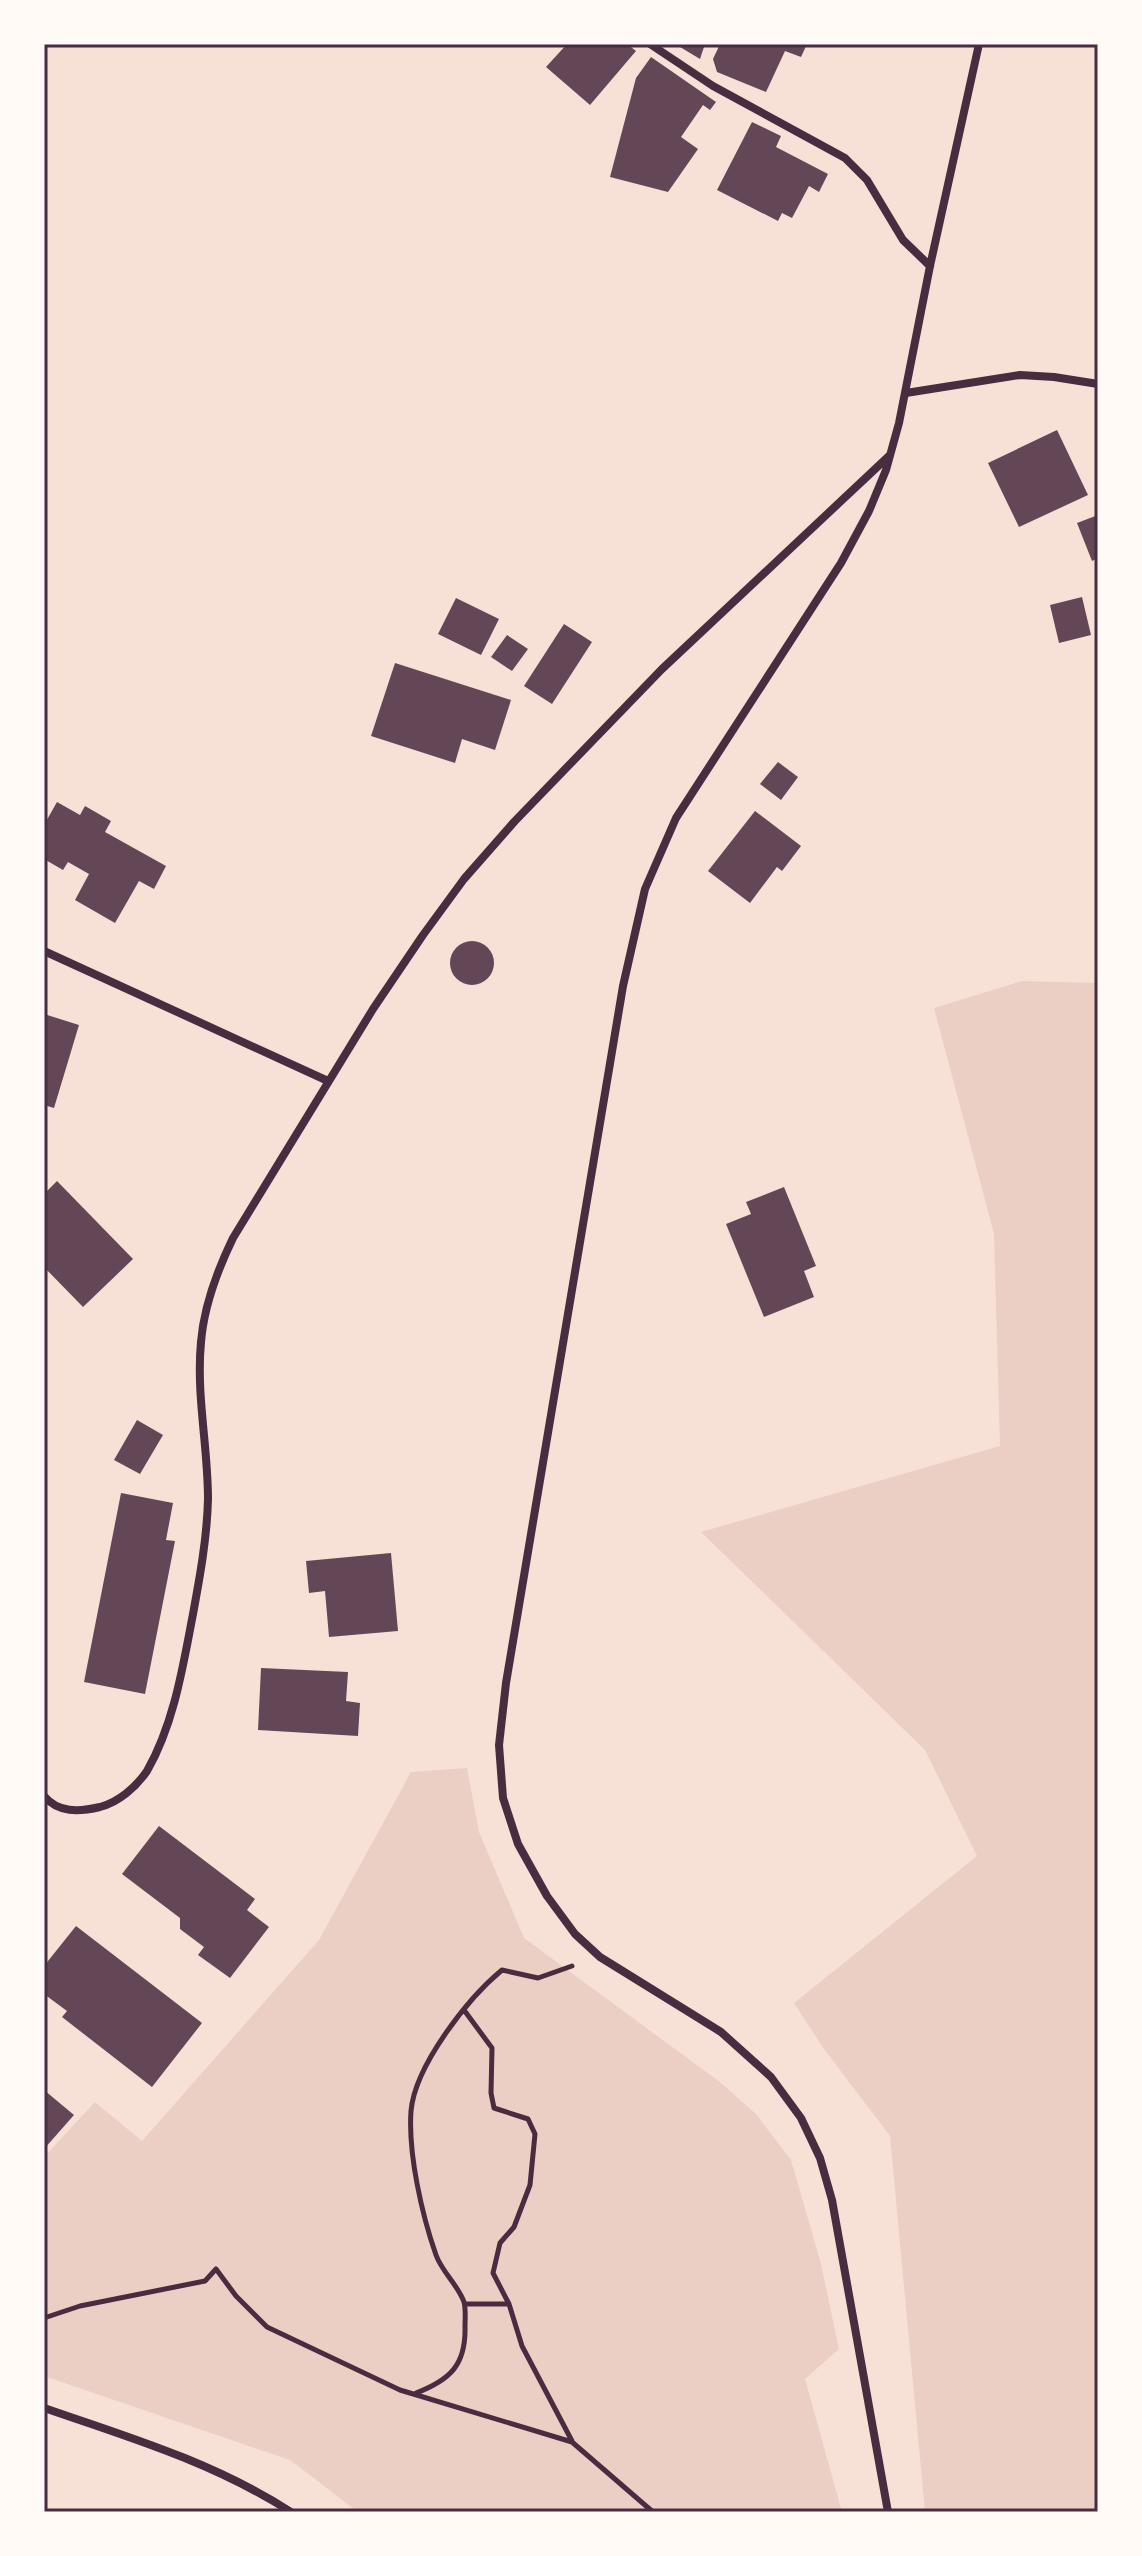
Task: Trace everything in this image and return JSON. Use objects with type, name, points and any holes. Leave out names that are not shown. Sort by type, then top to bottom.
[{"type":"street","points":[[650,44],[713,86],[845,158],[867,180],[903,240],[930,266]]},
{"type":"street","points":[[888,2512],[832,2200],[812,2136],[771,2077],[739,2046],[600,1957],[565,1921],[518,1844],[503,1798],[499,1745],[506,1683],[629,951],[645,889],[676,818],[841,563],[869,511],[892,453],[979,44]]},
{"type":"street","points":[[906,393],[1020,375],[1098,384]]},
{"type":"street","points":[[44,1796],[56,1807],[79,1811],[108,1805],[136,1784],[146,1772],[159,1743],[182,1672],[206,1529],[207,1472],[199,1387],[205,1314],[233,1238],[328,1081],[423,935],[464,879],[504,834],[662,669],[892,453]]},
{"type":"street","points":[[44,951],[328,1081]]},
{"type":"street","points":[[44,2408],[194,2461],[291,2512]]},
{"type":"path","points":[[414,2394],[436,2384],[459,2365],[465,2332],[465,2304],[437,2257],[422,2200],[411,2138],[411,2110],[416,2086],[440,2043],[464,2010],[502,1970],[538,1978],[600,1957]]},
{"type":"path","points":[[464,2010],[492,2048],[491,2093],[494,2108],[528,2119],[535,2134],[530,2185],[514,2227],[500,2243],[493,2273],[509,2304],[522,2346],[572,2442],[653,2512]]},
{"type":"path","points":[[44,2318],[80,2306],[205,2281],[216,2269],[236,2296],[267,2327],[400,2390],[572,2442]]},
{"type":"path","points":[[465,2304],[509,2304]]},
{"type":"shaded area","points":[[1022,981],[1098,983],[1098,2512],[925,2512],[890,2136],[824,2049],[794,2003],[977,1856],[925,1750],[701,1532],[1000,1446],[994,1234],[934,1008]]},
{"type":"shaded area","points":[[467,1768],[479,1832],[524,1938],[720,2082],[756,2114],[791,2160],[821,2264],[839,2349],[805,2379],[842,2512],[358,2512],[290,2460],[44,2376],[44,2157],[95,2102],[142,2141],[319,1940],[411,1772]]},
{"type":"building","points":[[567,44],[627,44],[636,51],[590,105],[546,67]]},
{"type":"building","points":[[675,44],[705,44],[700,59]]},
{"type":"building","points":[[720,44],[807,44],[801,57],[785,51],[766,92],[717,72],[713,59]]},
{"type":"building","points":[[651,57],[716,102],[710,110],[703,105],[681,137],[698,149],[668,192],[610,177],[636,78]]},
{"type":"building","points":[[752,122],[781,136],[776,147],[828,174],[819,192],[809,186],[792,218],[782,213],[778,221],[717,190]]},
{"type":"building","points":[[1057,430],[1088,495],[1019,527],[988,463]]},
{"type":"building","points":[[1098,515],[1098,558],[1092,561],[1077,523]]},
{"type":"building","points":[[1082,597],[1091,635],[1059,643],[1050,605]]},
{"type":"building","points":[[456,598],[499,619],[481,655],[438,634]]},
{"type":"building","points":[[564,624],[592,642],[552,704],[524,686]]},
{"type":"building","points":[[507,635],[528,649],[512,671],[491,657]]},
{"type":"building","points":[[395,663],[511,700],[495,750],[462,739],[455,763],[371,736]]},
{"type":"building","points":[[778,762],[798,777],[781,800],[760,784]]},
{"type":"building","points":[[57,802],[80,815],[85,806],[111,821],[105,832],[166,866],[154,889],[139,881],[115,923],[75,900],[89,874],[68,862],[63,870],[44,859],[44,825]]},
{"type":"building","points":[[755,811],[801,846],[782,871],[777,867],[750,903],[708,871]]},
{"type":"building","points":[[472,941],[488,947],[494,963],[488,979],[472,985],[456,979],[450,963],[456,947]]},
{"type":"building","points":[[44,1014],[79,1025],[54,1108],[44,1105]]},
{"type":"building","points":[[57,1181],[133,1259],[83,1307],[44,1267],[44,1194]]},
{"type":"building","points":[[784,1187],[816,1266],[804,1271],[814,1297],[764,1317],[726,1224],[751,1214],[746,1202]]},
{"type":"building","points":[[137,1420],[163,1435],[140,1474],[114,1460]]},
{"type":"building","points":[[121,1493],[173,1503],[166,1540],[175,1541],[145,1694],[84,1682]]},
{"type":"building","points":[[391,1553],[398,1631],[329,1637],[325,1591],[309,1593],[306,1561]]},
{"type":"building","points":[[261,1668],[348,1672],[346,1701],[360,1703],[358,1736],[258,1730]]},
{"type":"building","points":[[159,1826],[255,1899],[247,1910],[269,1927],[230,1978],[198,1955],[204,1947],[180,1929],[180,1918],[122,1874]]},
{"type":"building","points":[[76,1926],[202,2023],[152,2087],[62,2017],[67,2011],[44,1994],[44,1966]]},
{"type":"building","points":[[44,2090],[74,2115],[44,2149]]}]
